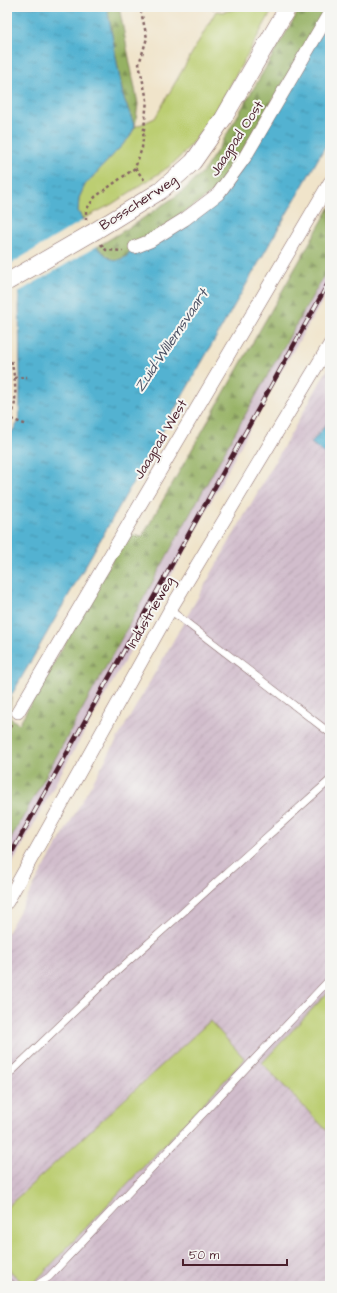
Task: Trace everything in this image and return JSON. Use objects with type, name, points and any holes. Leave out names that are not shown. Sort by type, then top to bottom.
[{"type":"street","name":"Bosscherweg","points":[[7,282],[160,191],[193,162],[223,119],[288,7]]},
{"type":"street","name":"Jaagpad Oost","points":[[135,247],[150,241],[185,220],[218,194],[245,157],[330,12]]},
{"type":"street","name":"Jaagpad West","points":[[18,712],[330,182]]},
{"type":"street","name":"Industrieweg","points":[[7,902],[170,610],[330,344]]},
{"type":"lane","points":[[170,610],[330,734]]},
{"type":"lane","points":[[7,1076],[103,984],[330,780]]},
{"type":"lane","points":[[36,1286],[49,1277],[330,979]]},
{"type":"lane","points":[[7,1281],[14,1286]]},
{"type":"path","points":[[140,7],[147,38],[139,64],[147,100],[142,148],[136,168],[146,183]]},
{"type":"path","points":[[207,7],[219,9],[235,7]]},
{"type":"path","points":[[7,360],[11,359],[16,378],[16,394],[11,419],[7,428]]},
{"type":"path","points":[[16,378],[27,377]]},
{"type":"path","points":[[11,419],[27,425]]},
{"type":"shaded area","points":[[330,265],[330,288],[277,378],[142,630],[60,775],[7,874],[7,846],[227,447]]},
{"type":"shaded area","points":[[330,365],[330,1005],[262,1063],[330,1134],[330,1286],[7,1286],[7,933]]},
{"type":"green space","points":[[107,7],[119,7],[138,104],[135,127],[123,96]]},
{"type":"green space","points":[[243,7],[274,7],[213,116],[183,154],[170,166],[112,204],[83,219],[78,211],[79,198],[85,185],[129,138],[135,127],[155,118],[216,11],[223,12]]},
{"type":"green space","points":[[301,7],[329,7],[220,187],[131,250],[126,257],[115,261],[109,258],[97,247],[182,192],[203,172],[220,146]]},
{"type":"green space","points":[[330,207],[330,265],[227,447],[7,846],[7,703],[11,697],[10,718],[19,724],[127,534],[142,537]]},
{"type":"green space","points":[[330,990],[330,1134],[262,1063]]},
{"type":"green space","points":[[210,1021],[245,1059],[31,1286],[26,1286],[7,1268],[7,1207]]},
{"type":"water","name":"Zuid-Willemsvaart","points":[[7,7],[107,7],[123,96],[135,127],[129,138],[85,185],[79,198],[78,211],[97,247],[109,258],[115,261],[126,257],[131,250],[218,198],[330,18],[330,138],[7,703],[7,439],[19,421],[20,384],[19,293],[7,269]]},
{"type":"water","points":[[330,420],[330,458],[311,443]]},
{"type":"pier","points":[[85,219],[99,245],[17,293],[7,274],[7,266]]},
{"type":"railway","points":[[7,861],[330,280]]}]
